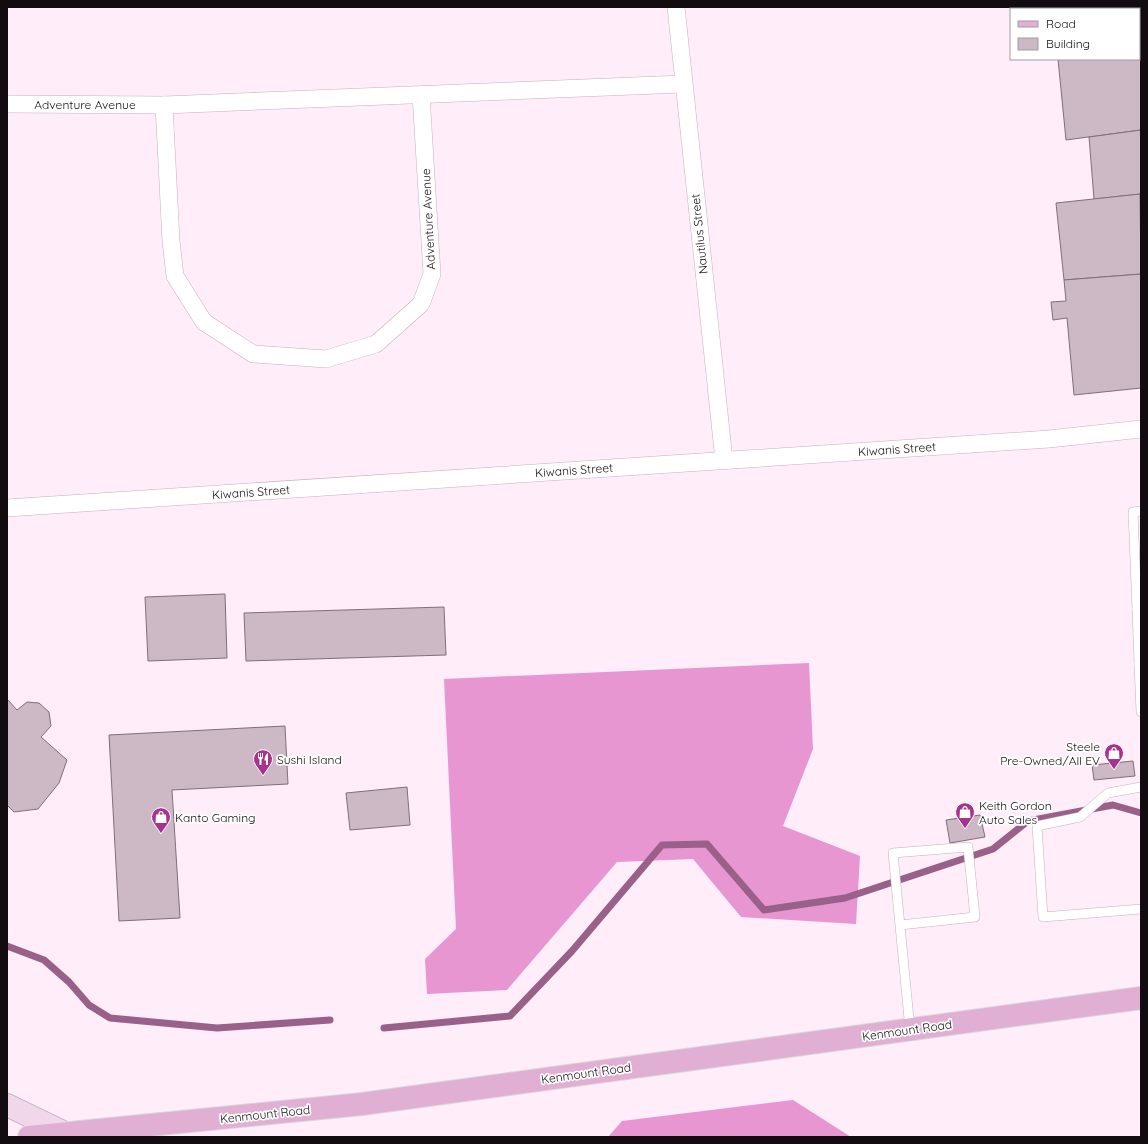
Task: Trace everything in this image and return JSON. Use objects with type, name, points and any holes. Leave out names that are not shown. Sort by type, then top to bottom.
[{"type":"main road","name":"Kenmount Road","points":[[30,1137],[115,1133],[362,1104],[1141,998]]},
{"type":"street","name":"Nautilus Street","points":[[676,7],[724,460]]},
{"type":"street","name":"Adventure Avenue","points":[[7,104],[164,105],[683,84]]},
{"type":"street","name":"Adventure Avenue","points":[[164,105],[171,241],[176,276],[204,322],[252,354],[326,359],[376,344],[421,304],[432,274],[421,95]]},
{"type":"street","name":"Kiwanis Street","points":[[7,508],[1049,439],[1141,429]]},
{"type":"street","points":[[7,1105],[67,1135]]},
{"type":"lane","points":[[1141,511],[1133,512],[1139,609],[1141,712]]},
{"type":"lane","points":[[1141,787],[1108,793],[1080,817],[1037,826],[1044,917],[1141,909]]},
{"type":"lane","points":[[900,925],[975,917],[968,847],[893,853],[910,1030]]},
{"type":"shaded area","points":[[809,663],[813,749],[783,826],[860,856],[856,924],[741,917],[693,859],[617,862],[507,990],[427,994],[425,959],[456,929],[444,679]]},
{"type":"shaded area","points":[[793,1100],[851,1137],[608,1137],[622,1121]]},
{"type":"building","points":[[1141,7],[1141,130],[1066,140],[1058,60],[1140,60],[1140,8],[1054,8]]},
{"type":"building","points":[[1141,130],[1141,194],[1094,199],[1089,137]]},
{"type":"building","points":[[1140,194],[1141,274],[1064,280],[1056,203]]},
{"type":"building","points":[[1141,274],[1141,388],[1074,395],[1067,318],[1053,320],[1051,302],[1066,301],[1064,280]]},
{"type":"building","points":[[225,594],[227,658],[148,661],[145,597]]},
{"type":"building","points":[[444,607],[446,655],[246,661],[244,613]]},
{"type":"building","points":[[7,699],[17,710],[27,702],[39,703],[49,712],[51,726],[41,737],[67,760],[59,783],[38,809],[14,812],[7,805]]},
{"type":"building","points":[[285,726],[288,784],[172,790],[180,918],[119,921],[109,735]]},
{"type":"building","name":"Steele Pre-Owned/All EV","points":[[1133,761],[1135,776],[1094,780],[1092,765]]},
{"type":"building","points":[[407,787],[410,825],[350,830],[346,793]]},
{"type":"building","name":"Keith Gordon Auto Sales","points":[[980,815],[985,837],[950,843],[946,820]]},
{"type":"waterway","points":[[384,1028],[510,1016],[572,951],[662,845],[707,844],[764,910],[845,898],[993,849],[1028,821],[1113,805],[1141,813]]},
{"type":"waterway","points":[[7,946],[44,960],[69,982],[89,1005],[110,1018],[217,1028],[330,1020]]},
{"type":"place","name":"Steele Pre-Owned/All EV","points":[[1114,770]]},
{"type":"place","name":"Sushi Island","points":[[263,776]]},
{"type":"place","name":"Keith Gordon Auto Sales","points":[[965,829]]},
{"type":"place","name":"Kanto Gaming","points":[[161,834]]}]
